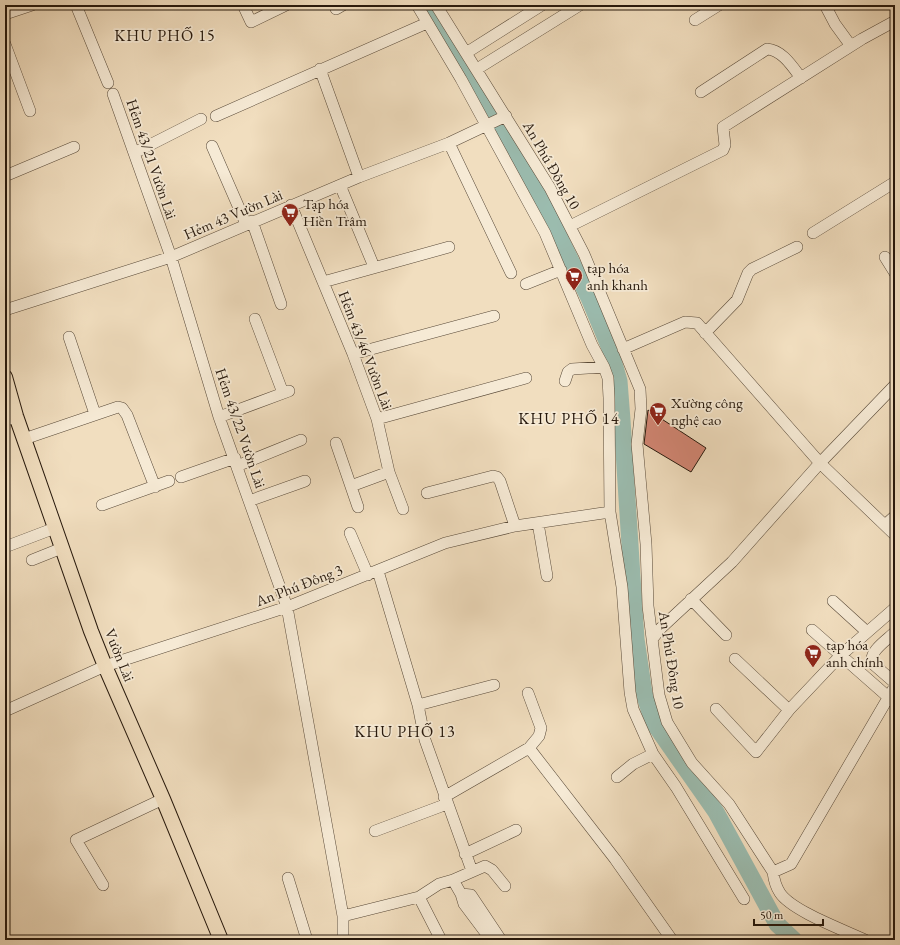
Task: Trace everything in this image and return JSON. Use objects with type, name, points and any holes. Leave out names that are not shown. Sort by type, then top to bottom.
[{"type":"main road","name":"Vườn Lài","points":[[5,377],[11,418],[24,439],[105,666],[163,799],[221,940]]},
{"type":"street","points":[[5,14],[32,5]]},
{"type":"street","points":[[76,5],[108,83]]},
{"type":"street","points":[[243,5],[251,22],[286,5]]},
{"type":"street","points":[[417,5],[489,125],[545,233],[592,345],[604,367],[608,378],[610,398],[610,512],[622,587],[632,704],[641,730],[653,754],[676,787],[744,899]]},
{"type":"street","name":"An Phú Đông 10","points":[[436,5],[550,188],[584,254],[640,389],[641,409],[637,444],[646,544],[648,606],[659,695],[666,722],[692,763],[728,804],[773,872],[780,894],[793,905],[865,940]]},
{"type":"street","points":[[466,53],[542,5]]},
{"type":"street","points":[[477,69],[580,5]]},
{"type":"street","points":[[695,20],[719,5]]},
{"type":"street","points":[[826,5],[835,24],[851,46]]},
{"type":"street","points":[[570,226],[723,150],[725,145],[723,127],[851,46],[895,21]]},
{"type":"street","points":[[216,116],[427,23]]},
{"type":"street","points":[[5,44],[30,111]]},
{"type":"street","points":[[701,92],[766,49],[775,50],[791,64],[801,78]]},
{"type":"street","points":[[320,69],[359,177]]},
{"type":"street","name":"Hẻm 43/21 Vườn Lài","points":[[113,94],[170,257]]},
{"type":"street","name":"Hẻm 43 Vườn Lài","points":[[5,310],[170,257],[249,222],[359,177],[449,143],[505,117]]},
{"type":"street","points":[[134,153],[201,119]]},
{"type":"street","points":[[449,143],[511,273]]},
{"type":"street","points":[[212,146],[249,222],[281,304]]},
{"type":"street","points":[[5,176],[74,147]]},
{"type":"street","points":[[813,233],[895,182]]},
{"type":"street","points":[[340,185],[372,262]]},
{"type":"street","name":"Hẻm 43/46 Vườn Lài","points":[[291,205],[353,354],[377,419],[390,472],[403,509]]},
{"type":"street","points":[[323,282],[449,247]]},
{"type":"street","points":[[705,333],[737,300],[748,273],[752,268],[797,247]]},
{"type":"street","name":"Hẻm 43/22 Vườn Lài","points":[[170,257],[219,417],[287,607],[343,916],[343,940]]},
{"type":"street","points":[[885,257],[895,273]]},
{"type":"street","points":[[526,284],[561,270]]},
{"type":"street","points":[[353,354],[494,316]]},
{"type":"street","points":[[219,417],[286,392],[255,319]]},
{"type":"street","points":[[623,349],[685,322],[697,323],[820,463],[895,535]]},
{"type":"street","points":[[69,337],[95,414]]},
{"type":"street","points":[[565,380],[569,370],[604,367]]},
{"type":"street","points":[[377,419],[526,378]]},
{"type":"street","points":[[653,638],[661,628],[691,599],[732,562],[820,463],[895,385]]},
{"type":"street","points":[[24,439],[118,407],[124,410],[155,486]]},
{"type":"street","points":[[181,477],[236,462],[301,440]]},
{"type":"street","points":[[336,443],[358,507]]},
{"type":"street","points":[[351,486],[390,472]]},
{"type":"street","points":[[427,492],[497,476],[515,526]]},
{"type":"street","points":[[102,505],[169,482]]},
{"type":"street","points":[[250,502],[305,482]]},
{"type":"street","name":"An Phú Đông 3","points":[[5,711],[105,666],[287,607],[445,543],[515,526],[610,512]]},
{"type":"street","points":[[885,525],[895,516]]},
{"type":"street","points":[[538,523],[547,576]]},
{"type":"street","points":[[5,547],[56,528]]},
{"type":"street","points":[[350,532],[373,573],[418,705],[425,740],[472,871]]},
{"type":"street","points":[[32,560],[62,548]]},
{"type":"street","points":[[691,599],[726,635]]},
{"type":"street","points":[[833,601],[867,632]]},
{"type":"street","points":[[716,709],[756,752],[788,710],[840,656],[895,608]]},
{"type":"street","points":[[812,630],[891,700]]},
{"type":"street","points":[[895,632],[872,654],[871,659],[872,663],[895,683]]},
{"type":"street","points":[[735,659],[788,710]]},
{"type":"street","points":[[418,705],[494,685]]},
{"type":"street","points":[[773,872],[791,864],[891,700],[895,686]]},
{"type":"street","points":[[375,831],[446,801],[529,748],[539,736],[541,728],[528,693]]},
{"type":"street","points":[[529,748],[615,859],[672,940]]},
{"type":"street","points":[[617,777],[633,764],[653,754]]},
{"type":"street","points":[[103,885],[76,840],[163,799]]},
{"type":"street","points":[[466,854],[516,830]]},
{"type":"street","points":[[343,916],[419,897],[439,884],[453,880],[482,867],[489,867],[505,886]]},
{"type":"street","points":[[288,878],[307,940]]},
{"type":"street","points":[[453,880],[461,894],[464,904],[491,940]]},
{"type":"street","points":[[461,894],[471,895],[501,940]]},
{"type":"street","points":[[419,897],[441,940]]},
{"type":"street","points":[[662,925],[657,929],[664,940]]},
{"type":"building","name":"Xường công nghệ cao","points":[[648,410],[706,448],[691,472],[644,444]]},
{"type":"waterway","points":[[425,5],[532,181],[589,298],[609,346],[619,381],[636,639],[644,693],[653,722],[716,812],[777,924],[794,940]]},
{"type":"place","name":"Tạp hóa Hiền Trâm","points":[[290,227]]},
{"type":"place","name":"tạp hóa anh khanh","points":[[574,291]]},
{"type":"place","name":"Xường công nghệ cao","points":[[658,426]]},
{"type":"place","name":"tạp hóa anh chính","points":[[813,668]]},
{"type":"district","name":"KHU PHỐ 15","points":[[165,35]]},
{"type":"district","name":"KHU PHỐ 14","points":[[569,418]]},
{"type":"district","name":"KHU PHỐ 13","points":[[405,731]]}]
